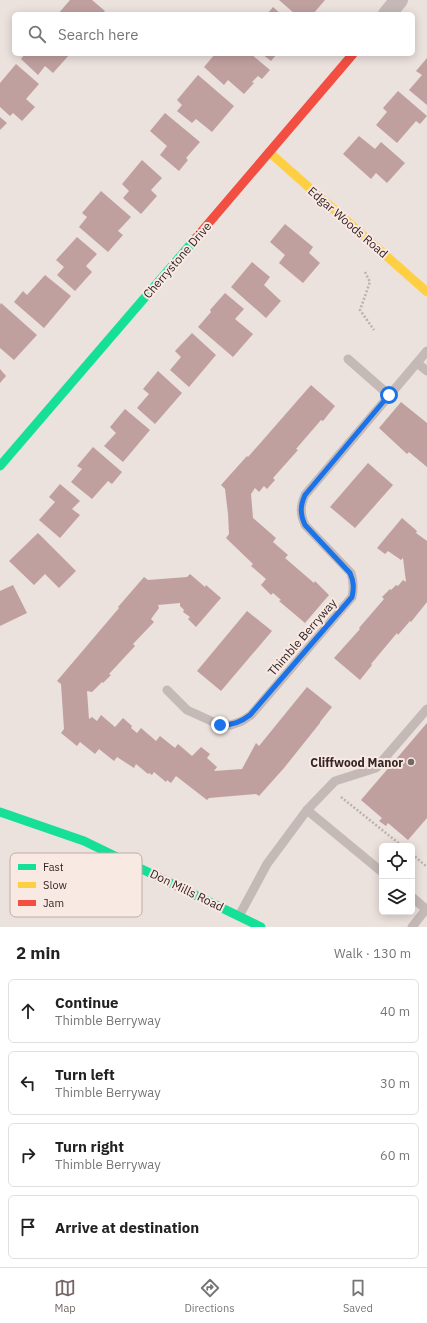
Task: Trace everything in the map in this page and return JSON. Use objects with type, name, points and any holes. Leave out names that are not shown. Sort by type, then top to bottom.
[{"type":"street","points":[[389,12],[399,0]]},
{"type":"street","name":"Cherrystone Drive","points":[[0,466],[351,56]]},
{"type":"street","name":"Edgar Woods Road","points":[[269,152],[427,292]]},
{"type":"street","name":"Don Mills Road","points":[[0,812],[84,841],[109,853]]},
{"type":"street","name":"Don Mills Road","points":[[142,869],[258,926]]},
{"type":"lane","name":"Thimble Berryway","points":[[167,690],[187,710],[220,725],[231,725],[242,721],[250,715],[352,597],[354,587],[350,573],[305,525],[300,509],[302,502],[305,495],[427,351]]},
{"type":"lane","points":[[348,359],[389,395]]},
{"type":"lane","points":[[417,362],[427,371]]},
{"type":"lane","points":[[239,916],[267,864],[307,810],[335,781],[376,768],[427,709]]},
{"type":"lane","points":[[307,810],[379,870]]},
{"type":"lane","points":[[412,927],[427,909],[415,899]]},
{"type":"path","points":[[365,272],[370,282],[360,310],[374,330]]},
{"type":"path","points":[[329,787],[398,843]]},
{"type":"path","points":[[415,856],[427,866]]},
{"type":"building","points":[[70,0],[92,0],[105,11],[104,12],[60,12]]},
{"type":"building","points":[[279,0],[325,0],[315,12],[293,12]]},
{"type":"building","points":[[273,7],[279,12],[269,12]]},
{"type":"building","points":[[23,56],[68,56],[53,73],[45,66],[38,75],[21,59]]},
{"type":"building","points":[[213,56],[253,56],[270,70],[262,79],[258,76],[244,94],[228,80],[224,85],[204,67]]},
{"type":"building","points":[[265,56],[275,56],[271,61]]},
{"type":"building","points":[[427,58],[427,105],[409,90],[422,75],[416,71]]},
{"type":"building","points":[[16,64],[39,84],[26,99],[35,107],[22,121],[13,113],[10,116],[0,107],[0,83]]},
{"type":"building","points":[[198,75],[234,106],[212,132],[196,119],[192,123],[177,111],[182,105],[177,100]]},
{"type":"building","points":[[398,91],[427,116],[420,124],[416,121],[397,143],[376,125],[387,112],[383,108]]},
{"type":"building","points":[[165,113],[200,142],[186,158],[188,160],[179,171],[160,155],[167,146],[150,131]]},
{"type":"building","points":[[0,117],[7,123],[0,130]]},
{"type":"building","points":[[359,136],[375,149],[381,142],[405,163],[387,183],[376,173],[371,179],[343,154]]},
{"type":"building","points":[[142,160],[162,178],[151,190],[157,196],[141,214],[123,198],[129,191],[122,184]]},
{"type":"building","points":[[101,191],[131,217],[118,231],[123,235],[108,252],[79,227],[87,217],[82,213]]},
{"type":"building","points":[[285,224],[313,247],[309,253],[320,263],[303,283],[279,263],[285,255],[270,242]]},
{"type":"building","points":[[77,237],[97,254],[86,266],[92,272],[75,291],[57,275],[64,267],[56,260]]},
{"type":"building","points":[[252,262],[270,277],[264,285],[281,301],[266,318],[231,287]]},
{"type":"building","points":[[45,275],[71,296],[44,328],[14,302],[23,291],[27,295]]},
{"type":"building","points":[[225,293],[244,309],[235,319],[253,334],[233,357],[198,327]]},
{"type":"building","points":[[1,303],[37,335],[14,360],[0,348]]},
{"type":"building","points":[[192,333],[216,355],[189,387],[170,370],[181,357],[175,351]]},
{"type":"building","points":[[0,369],[6,376],[0,383]]},
{"type":"building","points":[[158,371],[182,393],[155,424],[137,408],[149,394],[143,389]]},
{"type":"building","points":[[311,385],[335,406],[296,449],[298,450],[273,478],[275,480],[267,489],[264,486],[259,492],[255,488],[251,494],[253,518],[276,538],[273,542],[288,555],[285,558],[314,583],[315,581],[329,595],[305,623],[279,601],[281,600],[273,593],[271,595],[261,585],[266,579],[251,566],[253,564],[226,538],[229,534],[228,514],[225,489],[221,485],[247,456],[248,457]]},
{"type":"building","points":[[401,402],[427,423],[427,467],[409,452],[407,454],[379,428]]},
{"type":"building","points":[[125,409],[150,430],[123,462],[104,446],[116,433],[110,427]]},
{"type":"building","points":[[93,447],[122,472],[112,484],[108,481],[92,499],[71,482],[82,469],[77,466]]},
{"type":"building","points":[[368,463],[393,485],[355,528],[330,507]]},
{"type":"building","points":[[60,484],[80,501],[72,509],[80,515],[60,538],[39,520],[55,502],[49,497]]},
{"type":"building","points":[[402,518],[417,531],[416,533],[427,541],[427,602],[411,622],[410,621],[398,635],[397,633],[371,664],[372,665],[360,680],[334,658],[384,599],[382,597],[390,589],[391,590],[396,585],[398,586],[403,580],[406,582],[403,558],[401,560],[388,551],[385,554],[377,548]]},
{"type":"building","points":[[38,533],[76,571],[59,588],[45,574],[34,585],[9,561]]},
{"type":"building","points":[[190,574],[221,598],[196,627],[188,619],[190,617],[183,612],[184,610],[180,606],[180,603],[158,605],[159,608],[151,619],[154,622],[133,644],[135,646],[109,674],[111,675],[103,683],[102,682],[92,692],[87,691],[89,719],[92,717],[97,721],[101,715],[115,727],[123,718],[137,733],[141,728],[156,741],[160,736],[175,748],[178,744],[192,756],[201,747],[210,754],[207,758],[217,767],[214,771],[242,769],[256,743],[259,746],[307,687],[332,707],[284,768],[259,796],[256,794],[209,798],[207,800],[176,776],[171,783],[167,780],[166,782],[154,772],[152,775],[149,773],[148,774],[136,764],[134,768],[117,757],[114,761],[99,749],[95,754],[80,742],[77,746],[61,733],[64,729],[61,684],[57,681],[144,577],[148,580],[187,577]]},
{"type":"building","points":[[13,585],[27,613],[0,626],[0,591]]},
{"type":"building","points":[[247,611],[272,631],[221,691],[197,671]]},
{"type":"building","name":"Cliffwood Manor","points":[[427,723],[427,818],[408,840],[388,823],[386,826],[379,821],[382,818],[361,800]]},
{"type":"traffic: fast","points":[[0,466],[196,238]]},
{"type":"traffic: fast","points":[[0,812],[84,841],[109,853]]},
{"type":"traffic: fast","points":[[142,869],[261,927]]},
{"type":"traffic: slow","points":[[269,152],[427,292]]},
{"type":"traffic: jam","points":[[196,238],[351,56]]},
{"type":"place","name":"Cliffwood Manor","points":[[411,762]]},
{"type":"route","points":[[220,725],[231,725],[242,721],[250,715],[352,597],[354,587],[353,580],[348,569],[305,525],[300,509],[305,495],[389,395]]}]
